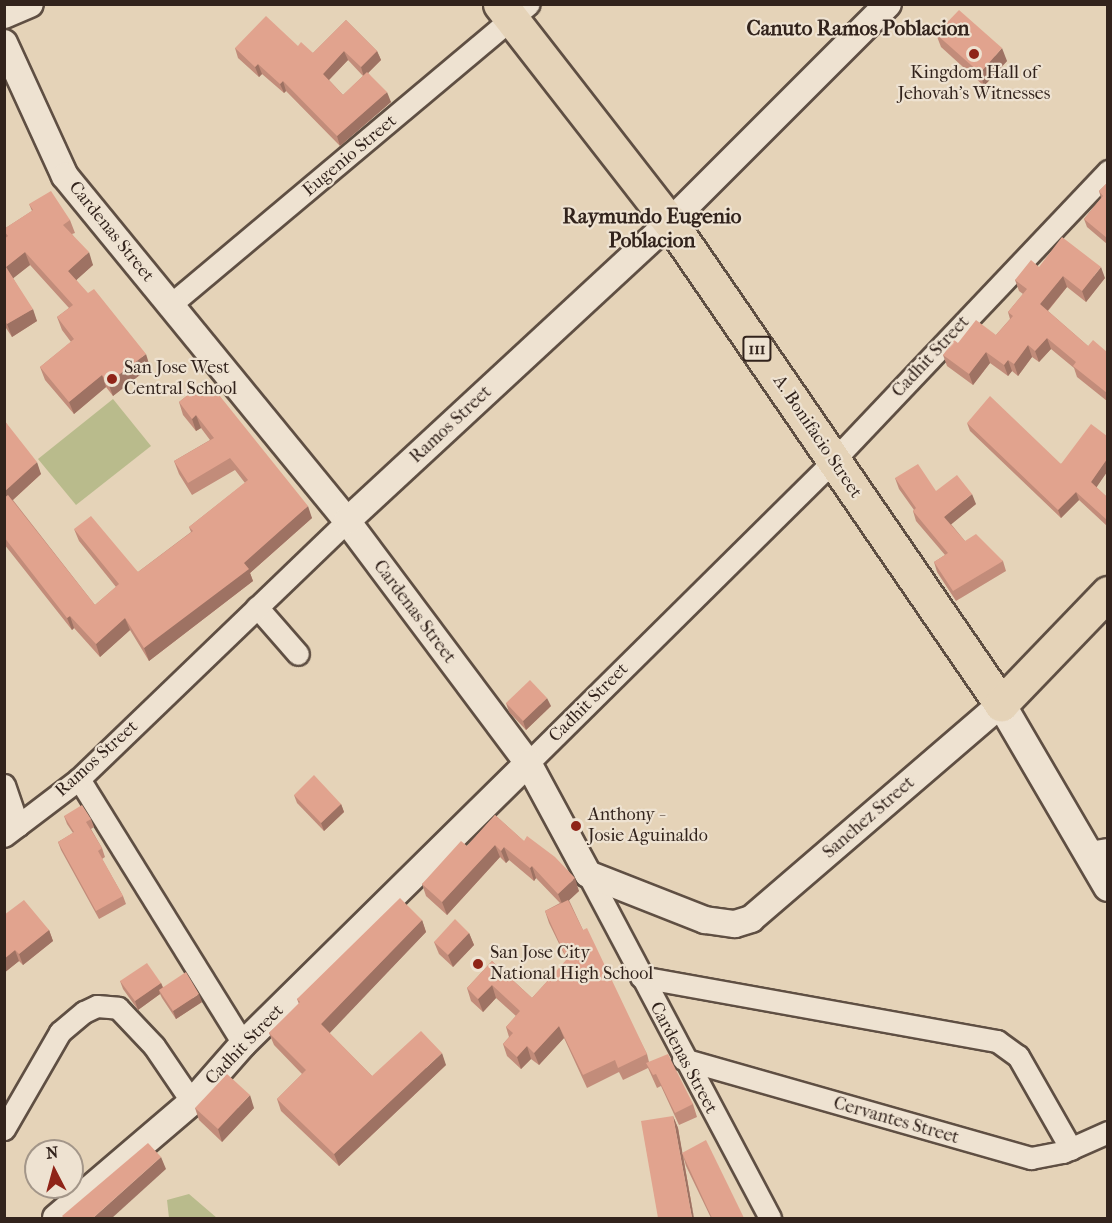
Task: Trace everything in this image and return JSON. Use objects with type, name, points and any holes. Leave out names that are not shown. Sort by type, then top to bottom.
[{"type":"main road","name":"A. Bonifacio Street","points":[[513,10],[670,222],[1001,704],[1098,850],[1107,887]]},
{"type":"main road","name":"Sanchez Street","points":[[1001,704],[1107,593]]},
{"type":"street","points":[[4,15],[30,4]]},
{"type":"street","name":"Ramos Street","points":[[11,831],[79,779],[347,521],[670,222],[888,4]]},
{"type":"street","name":"Eugenio Street","points":[[170,305],[513,10]]},
{"type":"street","name":"Cardenas Street","points":[[4,43],[65,176],[347,521],[528,763],[683,1059],[770,1218]]},
{"type":"street","name":"Cadhit Street","points":[[56,1218],[192,1102],[243,1044],[833,461],[1107,171]]},
{"type":"street","points":[[257,608],[298,654]]},
{"type":"street","name":"Sanchez Street","points":[[588,874],[712,922],[735,924],[751,919],[1001,704]]},
{"type":"street","points":[[79,779],[243,1044]]},
{"type":"street","points":[[4,786],[11,831]]},
{"type":"street","points":[[641,977],[997,1041],[1018,1056],[1071,1149]]},
{"type":"street","points":[[4,1129],[60,1032],[84,1012],[98,1006],[118,1008],[154,1046],[192,1102]]},
{"type":"street","name":"Cervantes Street","points":[[683,1059],[1031,1158],[1071,1149],[1107,1132]]},
{"type":"green space","points":[[113,399],[151,446],[76,505],[38,459]]},
{"type":"green space","points":[[189,1194],[217,1218],[169,1218],[167,1200]]},
{"type":"building","name":"Kingdom Hall of Jehovah’s Witnesses","points":[[959,10],[1002,48],[980,73],[936,34]]},
{"type":"building","points":[[266,16],[298,46],[301,42],[313,53],[346,20],[377,51],[361,67],[344,51],[323,74],[343,95],[367,72],[387,92],[337,136],[283,81],[280,84],[258,64],[255,67],[235,48]]},
{"type":"building","points":[[1107,183],[1107,238],[1084,219],[1103,196],[1099,191]]},
{"type":"building","points":[[51,191],[70,220],[63,225],[89,252],[68,271],[88,293],[94,289],[146,354],[108,383],[102,375],[69,402],[40,367],[74,339],[57,317],[73,305],[25,252],[6,267],[33,309],[7,324],[4,320],[4,239],[8,236],[4,229],[33,210],[29,204]]},
{"type":"building","points":[[1062,237],[1101,267],[1082,291],[1063,276],[1040,304],[1088,346],[1093,340],[1107,352],[1107,393],[1073,366],[1076,362],[1047,338],[1035,351],[1028,345],[1014,364],[1008,360],[1004,365],[986,352],[969,374],[943,355],[954,340],[958,343],[976,320],[996,335],[1013,316],[1008,312],[1027,289],[1015,280],[1031,260],[1039,267]]},
{"type":"building","points":[[207,380],[308,506],[244,563],[249,569],[144,648],[125,618],[96,644],[70,616],[67,618],[4,537],[4,498],[8,495],[95,605],[119,584],[74,529],[91,516],[138,572],[193,531],[189,527],[248,480],[230,458],[188,483],[174,461],[214,438],[196,415],[192,419],[179,402]]},
{"type":"building","points":[[990,396],[1061,464],[1091,424],[1107,436],[1107,459],[1091,482],[1107,497],[1107,520],[1076,492],[1058,510],[967,423]]},
{"type":"building","points":[[4,420],[37,462],[4,492]]},
{"type":"building","points":[[918,464],[936,491],[957,475],[972,494],[944,517],[965,541],[976,534],[1003,561],[953,591],[934,562],[948,553],[913,511],[916,508],[895,478]]},
{"type":"building","points":[[530,680],[547,698],[523,721],[506,703]]},
{"type":"building","points":[[314,775],[341,804],[321,823],[294,795]]},
{"type":"building","points":[[82,805],[91,819],[86,822],[102,848],[98,851],[123,896],[96,911],[58,842],[74,832],[64,816]]},
{"type":"building","points":[[495,815],[524,841],[527,836],[555,857],[575,878],[558,894],[532,866],[530,868],[504,847],[501,851],[495,845],[442,902],[422,884],[461,841],[467,846]]},
{"type":"building","points":[[400,898],[422,920],[321,1024],[372,1076],[421,1031],[442,1053],[334,1154],[277,1099],[306,1070],[269,1033],[300,1002],[297,999]]},
{"type":"building","points":[[24,900],[49,930],[19,954],[15,950],[4,959],[4,915]]},
{"type":"building","points":[[568,900],[583,930],[587,928],[647,1054],[618,1068],[615,1060],[583,1075],[559,1026],[534,1053],[527,1046],[517,1057],[503,1044],[513,1033],[506,1027],[520,1011],[492,985],[478,999],[467,988],[492,961],[532,998],[567,959],[545,911]]},
{"type":"building","points":[[455,919],[469,933],[448,955],[434,942]]},
{"type":"building","points":[[147,963],[161,983],[135,1001],[120,981]]},
{"type":"building","points":[[186,972],[199,994],[173,1011],[159,990]]},
{"type":"building","points":[[668,1054],[693,1104],[675,1113],[656,1074],[653,1075],[646,1063]]},
{"type":"building","points":[[227,1074],[250,1095],[218,1129],[195,1108]]},
{"type":"building","points":[[673,1116],[692,1218],[658,1218],[641,1121]]},
{"type":"building","points":[[706,1140],[744,1218],[712,1218],[682,1153]]},
{"type":"building","points":[[148,1143],[161,1157],[93,1218],[64,1218],[62,1216]]},
{"type":"place","name":"Kingdom Hall of Jehovah’s Witnesses","points":[[974,54]]},
{"type":"place","name":"San Jose West Central School","points":[[112,379]]},
{"type":"place","name":"Anthony - Josie Aguinaldo","points":[[576,826]]},
{"type":"place","name":"San Jose City National High School","points":[[478,964]]},
{"type":"district","name":"Canuto Ramos Poblacion","points":[[858,28]]},
{"type":"district","name":"Raymundo Eugenio Poblacion","points":[[652,228]]}]
